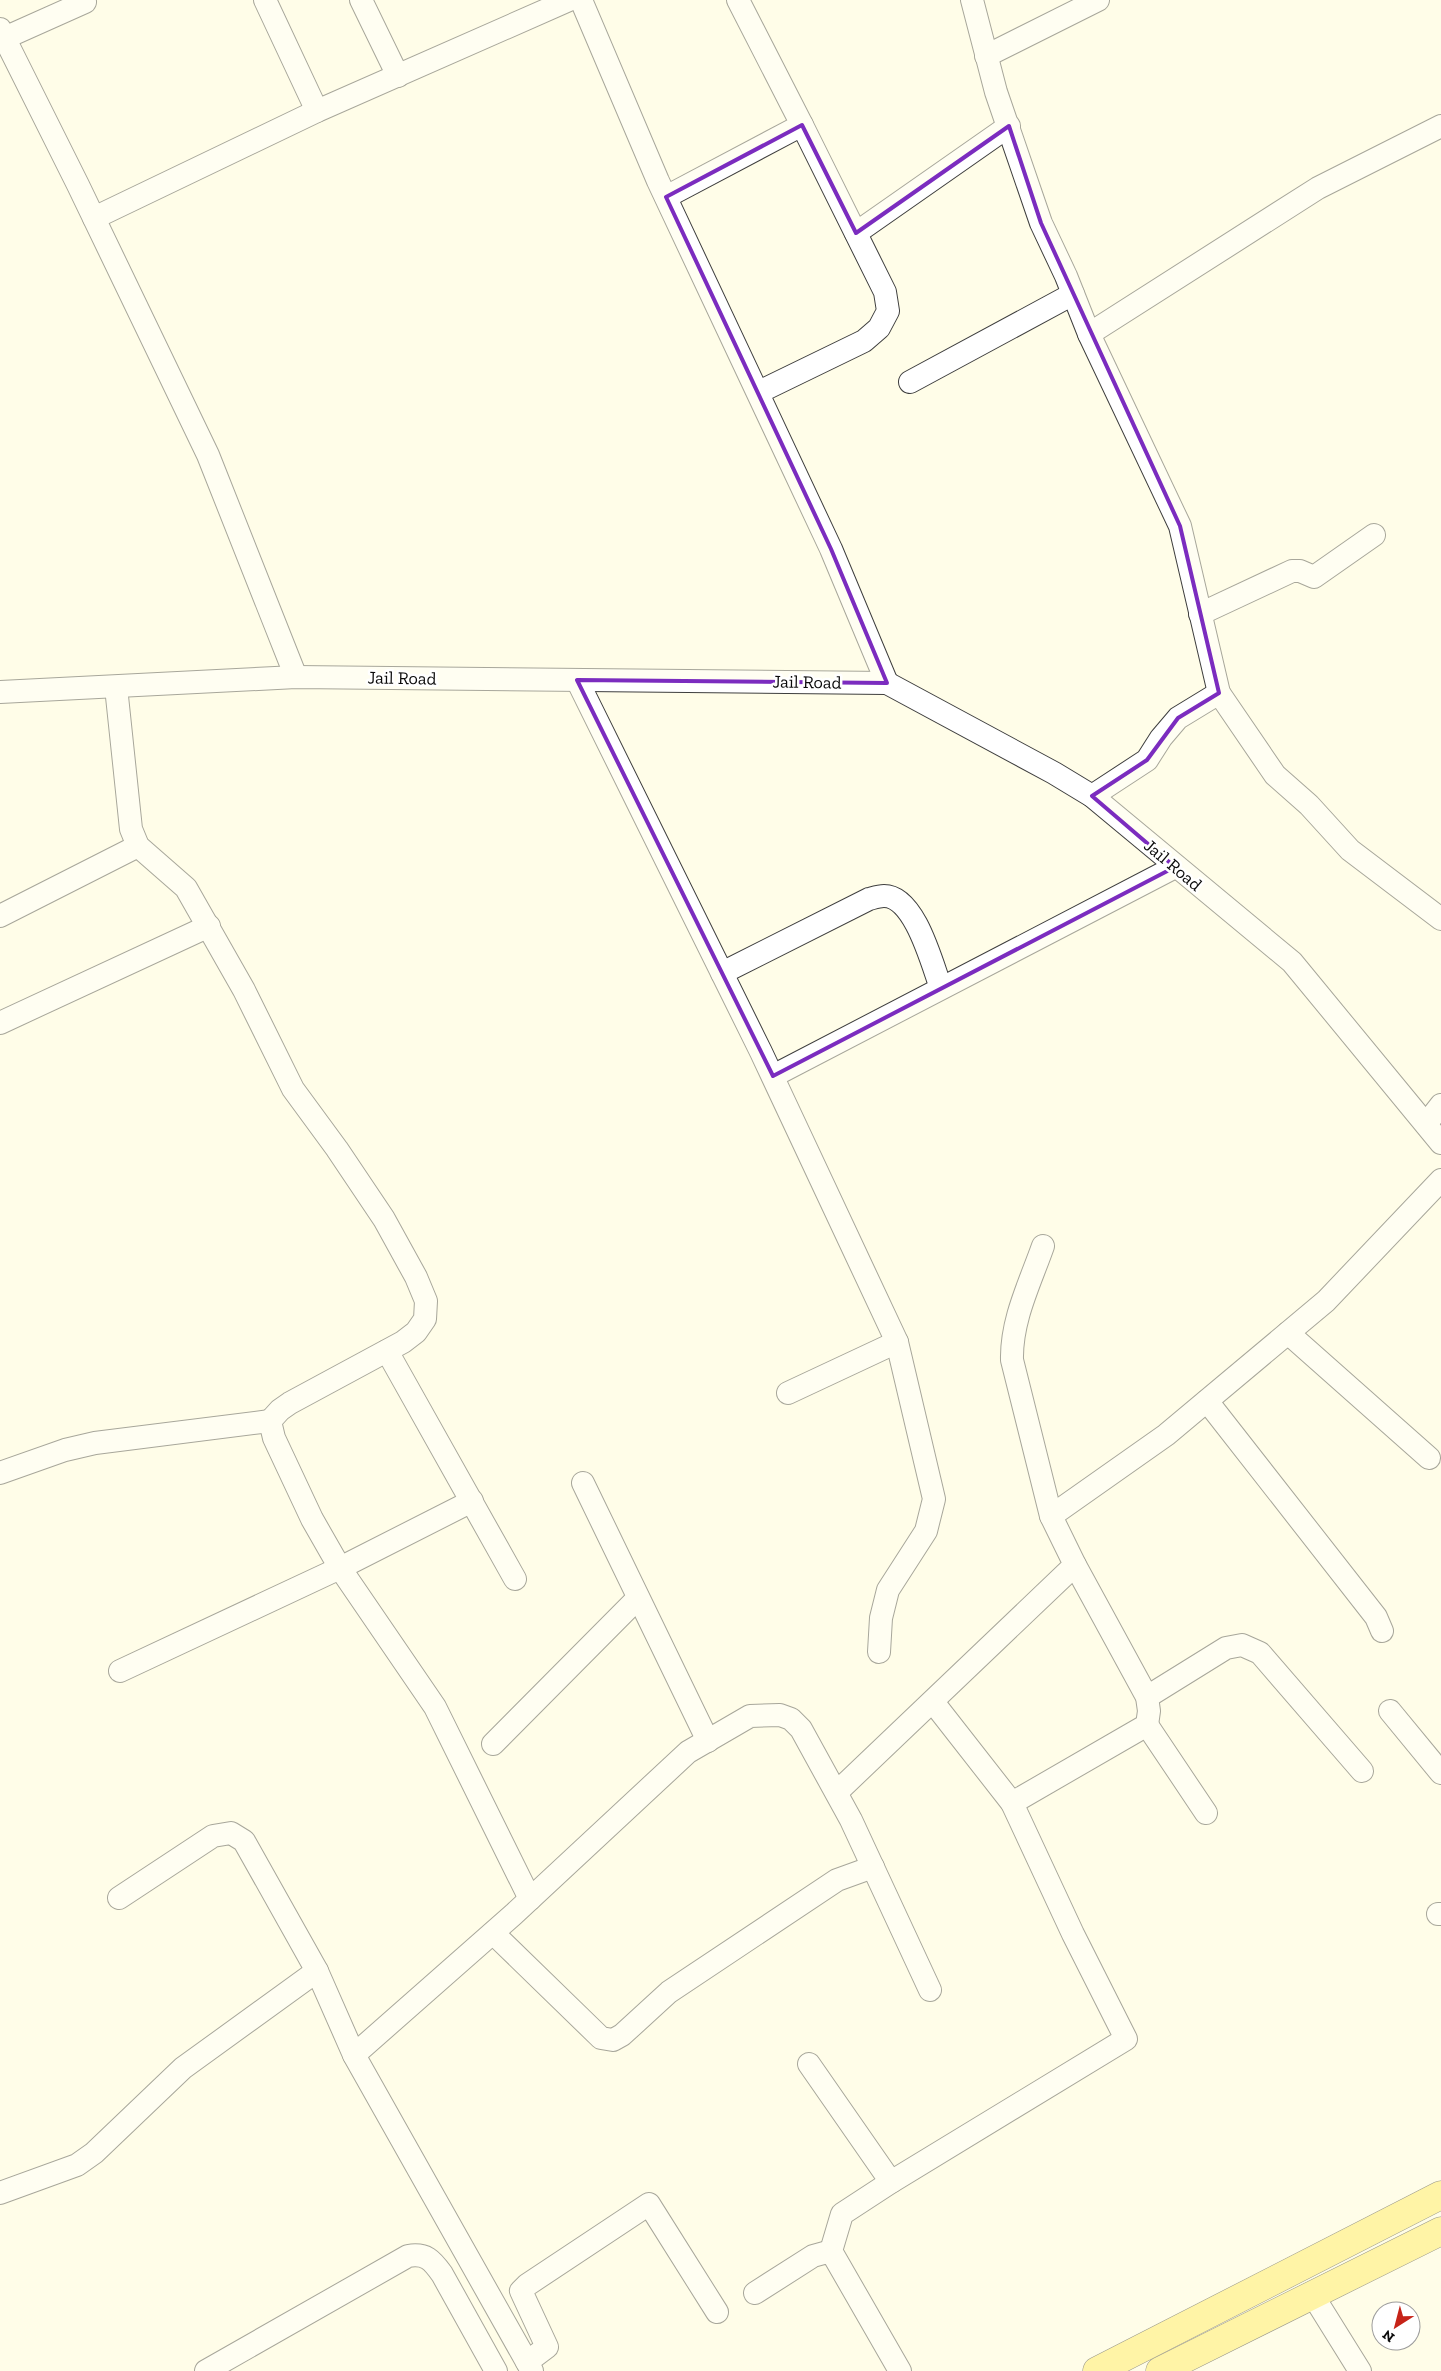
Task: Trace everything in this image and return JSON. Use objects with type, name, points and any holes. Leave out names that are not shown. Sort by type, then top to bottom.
[{"type":"main road","points":[[1097,2371],[1441,2195]]},
{"type":"main road","points":[[1160,2371],[1441,2231]]},
{"type":"street","points":[[84,0],[85,2],[2,35],[94,218],[208,455],[296,677]]},
{"type":"street","points":[[265,0],[317,111]]},
{"type":"street","points":[[361,0],[398,76]]},
{"type":"street","points":[[94,218],[317,111],[569,0]]},
{"type":"street","points":[[581,0],[666,197],[831,550],[887,683]]},
{"type":"street","points":[[738,0],[885,292],[888,311],[879,328],[864,341],[758,392]]},
{"type":"street","points":[[972,0],[986,56],[1041,223],[1089,334],[1180,526],[1219,693],[1275,775],[1309,804],[1350,850],[1441,919]]},
{"type":"street","points":[[986,56],[1070,16],[1098,0]]},
{"type":"street","points":[[666,197],[802,125]]},
{"type":"street","points":[[856,233],[1009,126]]},
{"type":"street","points":[[1089,334],[1318,188],[1441,126]]},
{"type":"street","points":[[910,382],[1073,294]]},
{"type":"street","points":[[1200,614],[1292,571],[1300,571],[1314,577],[1374,535]]},
{"type":"street","name":"Jail Road","points":[[0,692],[296,677],[887,683],[1054,773],[1092,796],[1175,867],[1292,962],[1441,1143]]},
{"type":"street","points":[[576,680],[773,1076],[897,1342],[934,1499],[932,1515],[926,1531],[888,1590],[881,1618],[879,1652]]},
{"type":"street","points":[[0,1473],[65,1450],[95,1443],[270,1421],[290,1403],[387,1351],[416,1332],[425,1319],[426,1301],[416,1277],[384,1219],[337,1149],[293,1089],[244,990],[186,888],[138,846],[131,829],[116,687]]},
{"type":"street","points":[[1092,796],[1147,760],[1160,738],[1178,718],[1219,693]]},
{"type":"street","points":[[0,916],[138,846]]},
{"type":"street","points":[[773,1076],[1175,867]]},
{"type":"street","points":[[722,973],[869,899],[885,896],[896,900],[914,917],[941,988]]},
{"type":"street","points":[[0,1023],[209,926]]},
{"type":"street","points":[[1426,1124],[1441,1105]]},
{"type":"street","points":[[1051,1516],[1166,1435],[1326,1301],[1441,1180]]},
{"type":"street","points":[[1043,1246],[1014,1327],[1012,1360],[1051,1516],[1147,1697],[1149,1711],[1147,1725],[1206,1813]]},
{"type":"street","points":[[1288,1332],[1429,1458]]},
{"type":"street","points":[[788,1393],[897,1342]]},
{"type":"street","points":[[387,1351],[515,1579]]},
{"type":"street","points":[[1207,1401],[1376,1617],[1382,1631]]},
{"type":"street","points":[[270,1421],[274,1438],[312,1519],[340,1568],[434,1707],[530,1899]]},
{"type":"street","points":[[583,1483],[708,1741]]},
{"type":"street","points":[[120,1671],[340,1568],[472,1501]]},
{"type":"street","points":[[837,1792],[1075,1564]]},
{"type":"street","points":[[493,1744],[638,1598]]},
{"type":"street","points":[[1147,1697],[1226,1648],[1242,1645],[1260,1653],[1362,1771]]},
{"type":"street","points":[[900,2371],[831,2251],[842,2214],[891,2182],[1126,2039],[1073,1934],[1012,1803],[933,1702]]},
{"type":"street","points":[[1390,1711],[1441,1773]]},
{"type":"street","points":[[354,2055],[493,1933],[688,1752],[750,1716],[780,1715],[791,1719],[801,1729],[837,1792],[930,1990]]},
{"type":"street","points":[[1012,1803],[1147,1725]]},
{"type":"street","points":[[119,1898],[214,1836],[231,1833],[244,1840],[317,1971],[354,2055],[529,2367],[547,2347],[521,2291],[527,2285],[650,2204],[717,2312]]},
{"type":"street","points":[[493,1933],[601,2038],[613,2040],[622,2035],[669,1992],[836,1880],[873,1867]]},
{"type":"street","points":[[0,2193],[77,2165],[94,2152],[183,2068],[317,1971]]},
{"type":"street","points":[[809,2064],[891,2182]]},
{"type":"street","points":[[755,2293],[813,2256],[831,2251]]},
{"type":"street","points":[[220,2368],[408,2256],[419,2254],[432,2259],[437,2266],[496,2371]]},
{"type":"street","points":[[1312,2294],[1360,2371]]},
{"type":"highlighted area","points":[[802,125],[856,233],[1009,126],[1041,223],[1180,526],[1219,693],[1178,718],[1147,760],[1092,796],[1175,867],[773,1076],[577,680],[887,683],[831,549],[666,197]]}]
